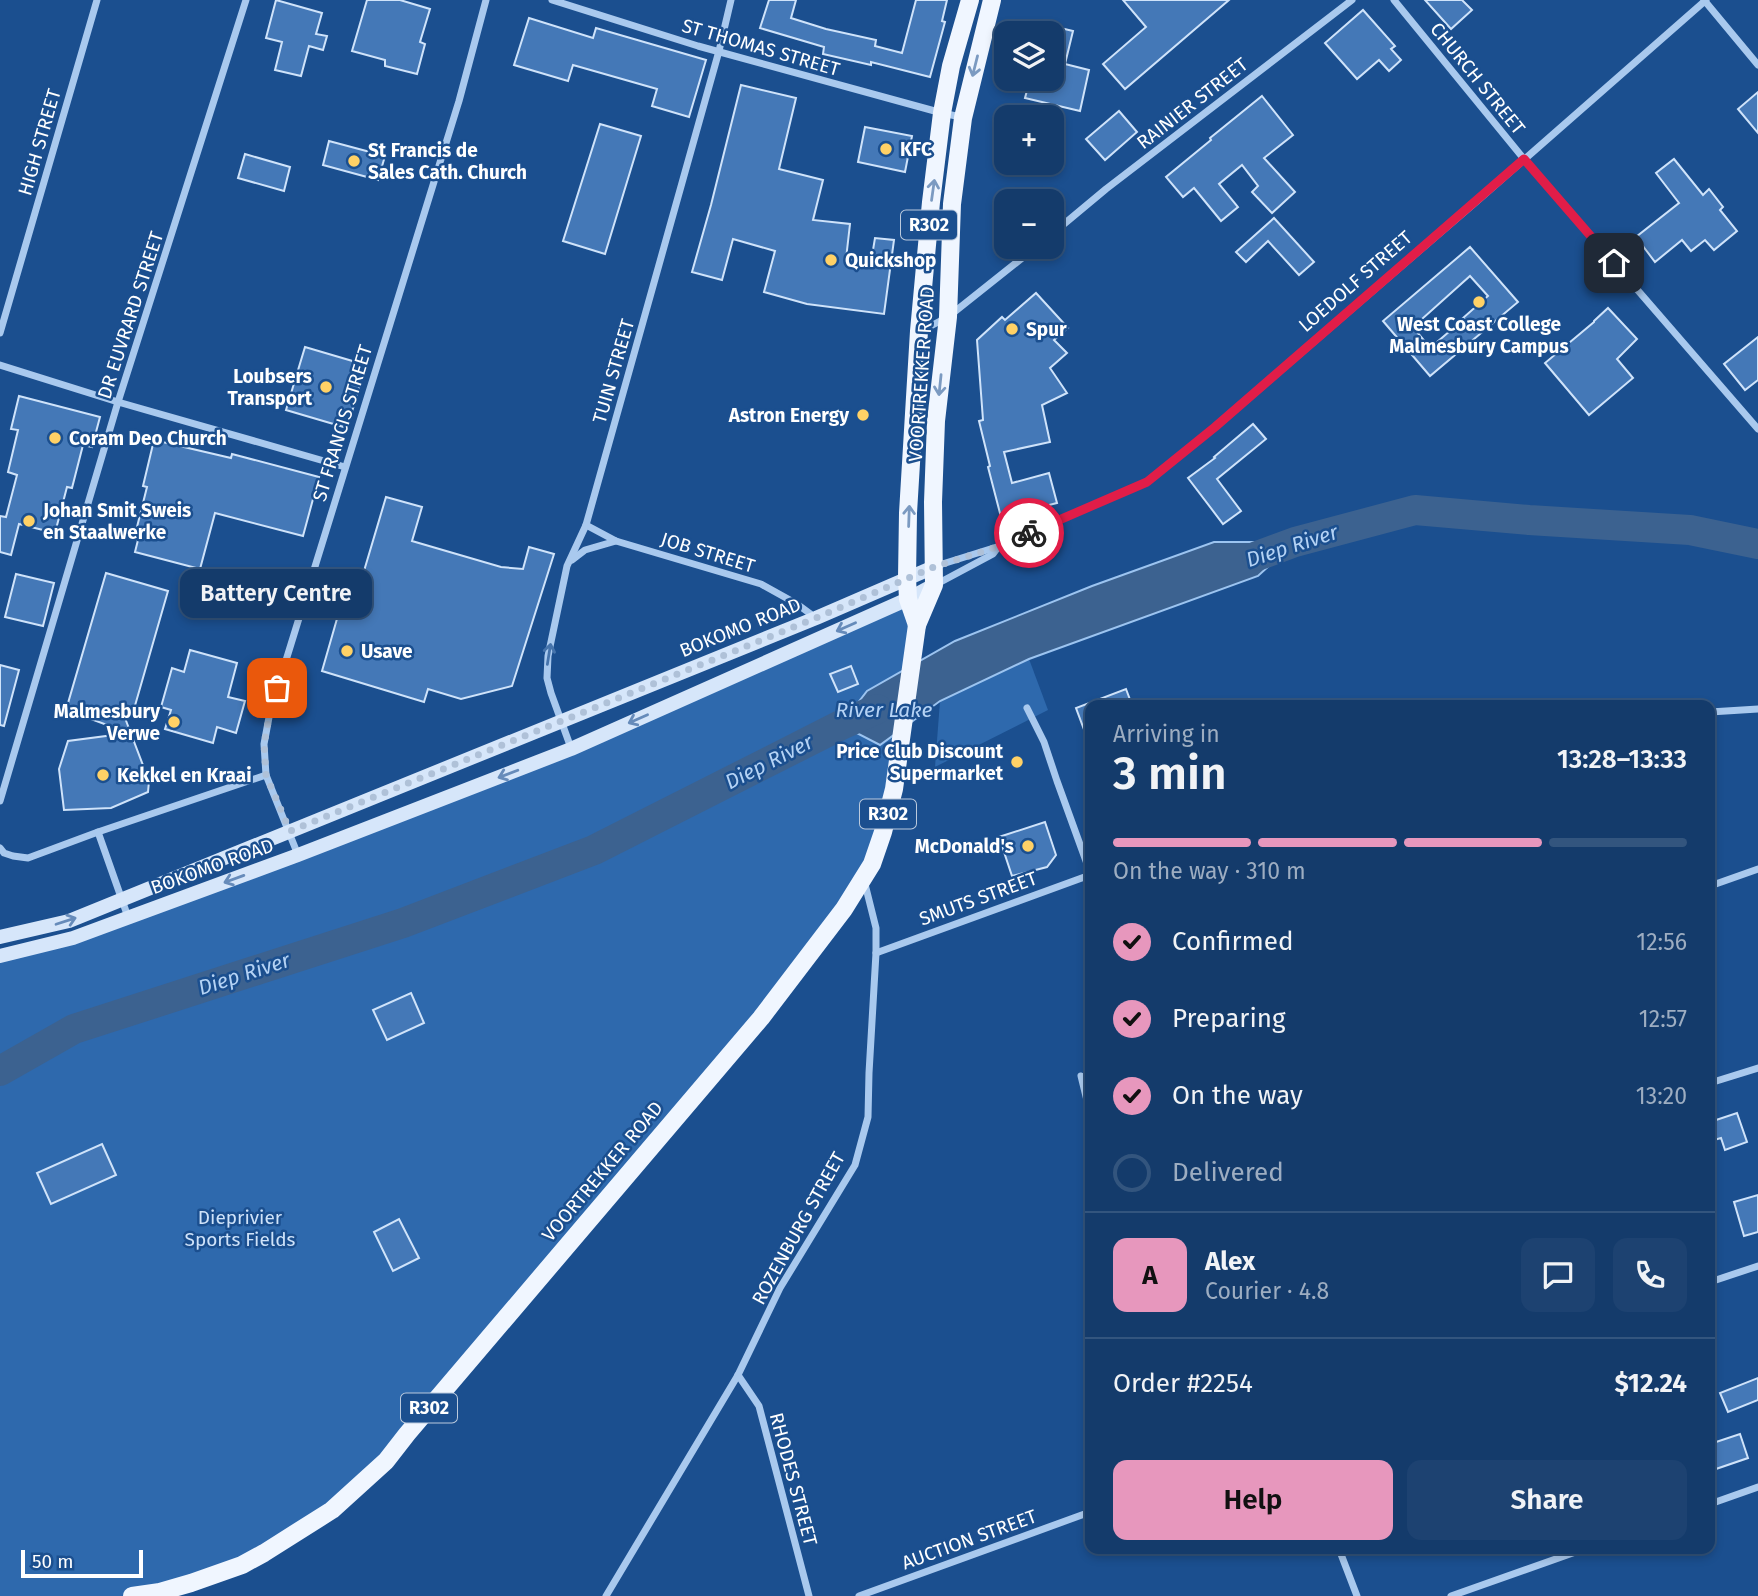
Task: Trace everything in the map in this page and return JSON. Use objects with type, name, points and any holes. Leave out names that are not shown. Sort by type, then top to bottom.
[{"type":"main road","name":"VOORTREKKER ROAD","points":[[918,625],[908,599],[908,513],[919,331],[942,114],[951,66],[970,0]]},
{"type":"main road","name":"VOORTREKKER ROAD","points":[[132,1596],[160,1592],[242,1565],[332,1510],[386,1461],[761,1017],[864,879],[872,864],[889,812],[913,650],[934,576],[936,421],[948,317],[952,204],[963,118],[992,0]]},
{"type":"main road","name":"LOEDOLF STREET","points":[[908,578],[934,576]]},
{"type":"main road","name":"BOKOMO ROAD","points":[[0,956],[73,937],[128,918],[572,749],[908,599],[934,576]]},
{"type":"main road","name":"BOKOMO ROAD","points":[[0,937],[69,921],[816,618],[908,578]]},
{"type":"street","name":"HIGH STREET","points":[[0,333],[97,0]]},
{"type":"street","name":"DR EUVRARD STREET","points":[[0,801],[118,402],[246,0]]},
{"type":"street","name":"ST FRANCIS STREET","points":[[298,855],[266,775],[264,744],[270,712],[459,101],[486,0]]},
{"type":"street","name":"ST THOMAS STREET","points":[[552,0],[719,51],[963,118]]},
{"type":"street","name":"TUIN STREET","points":[[572,749],[547,678],[548,656],[567,566],[586,525],[731,0]]},
{"type":"street","name":"RAINIER STREET","points":[[1064,223],[1352,0]]},
{"type":"street","name":"CHURCH STREET","points":[[1394,0],[1524,159],[1758,429]]},
{"type":"street","points":[[1705,0],[1758,65]]},
{"type":"street","name":"LOEDOLF STREET","points":[[934,576],[1147,482],[1226,418],[1705,0]]},
{"type":"street","points":[[919,331],[948,317],[1021,259]]},
{"type":"street","points":[[0,365],[345,467]]},
{"type":"street","name":"JOB STREET","points":[[586,525],[616,541],[761,584],[791,600],[816,618]]},
{"type":"street","points":[[567,566],[575,556],[585,550],[616,541]]},
{"type":"street","name":"LOEDOLF STREET","points":[[934,576],[993,554],[1000,546]]},
{"type":"street","points":[[1027,708],[1044,742],[1085,859]]},
{"type":"street","points":[[1715,712],[1758,709]]},
{"type":"street","points":[[0,848],[4,853],[28,858],[266,775]]},
{"type":"street","points":[[98,832],[128,918]]},
{"type":"street","points":[[1715,884],[1758,869]]},
{"type":"street","name":"SMUTS STREET","points":[[876,953],[1085,875]]},
{"type":"street","name":"ROZENBURG STREET","points":[[606,1596],[738,1375],[780,1288],[855,1165],[868,1117],[876,953],[876,928],[864,879]]},
{"type":"street","points":[[1715,1081],[1758,1068]]},
{"type":"street","points":[[1081,1076],[1085,1092]]},
{"type":"street","points":[[1715,1280],[1758,1266]]},
{"type":"street","name":"RHODES STREET","points":[[738,1375],[759,1406],[809,1596]]},
{"type":"street","points":[[1715,1502],[1758,1487]]},
{"type":"street","name":"AUCTION STREET","points":[[859,1596],[1085,1514]]},
{"type":"street","points":[[1341,1554],[1357,1596]]},
{"type":"street","points":[[1451,1596],[1570,1554]]},
{"type":"green space","name":"Dieprivier Sports Fields","points":[[908,599],[917,625],[894,789],[853,896],[386,1461],[264,1553],[132,1596],[0,1596],[0,956],[23,951],[571,749]]},
{"type":"green space","points":[[1029,659],[1048,710],[935,767],[940,701]]},
{"type":"water","name":"River Lake","points":[[1214,542],[1295,542],[1258,576],[1029,659],[940,701],[880,745],[841,725],[867,691],[955,641],[1092,586]]},
{"type":"building","points":[[276,0],[322,13],[316,34],[327,36],[323,50],[309,46],[301,76],[275,70],[282,42],[266,38]]},
{"type":"building","points":[[367,0],[400,0],[430,9],[420,42],[425,44],[417,74],[385,66],[385,60],[352,51]]},
{"type":"building","points":[[769,0],[796,0],[791,18],[876,40],[875,46],[902,53],[916,0],[947,0],[942,21],[945,22],[930,77],[871,62],[871,65],[823,54],[824,47],[760,28]]},
{"type":"building","points":[[1123,0],[1229,0],[1125,89],[1103,64],[1146,27]]},
{"type":"building","points":[[1425,0],[1462,0],[1472,10],[1451,29]]},
{"type":"building","points":[[1363,10],[1395,46],[1391,49],[1401,60],[1389,71],[1379,60],[1357,79],[1325,43]]},
{"type":"building","points":[[529,18],[593,38],[596,28],[706,60],[689,117],[652,106],[657,89],[573,65],[568,81],[514,65]]},
{"type":"building","points":[[1064,29],[1073,31],[1065,64],[1089,70],[1080,111],[1064,105],[1025,98],[1027,91],[1064,91]]},
{"type":"building","points":[[741,85],[796,98],[779,169],[823,180],[813,220],[850,224],[846,259],[871,262],[875,238],[894,240],[884,314],[807,304],[764,292],[775,251],[733,239],[722,280],[692,272]]},
{"type":"building","points":[[1758,92],[1758,133],[1738,109]]},
{"type":"building","points":[[1262,96],[1293,135],[1264,158],[1295,192],[1272,213],[1252,192],[1258,186],[1242,165],[1219,184],[1238,207],[1221,221],[1194,188],[1183,197],[1166,177]]},
{"type":"building","points":[[1119,111],[1137,132],[1105,160],[1086,139]]},
{"type":"building","points":[[600,124],[641,136],[605,254],[563,241]]},
{"type":"building","points":[[865,127],[912,136],[905,172],[858,162]]},
{"type":"building","name":"St Francis de Sales Cath. Church","points":[[329,141],[385,156],[378,180],[323,165]]},
{"type":"building","points":[[245,154],[290,167],[284,191],[238,178]]},
{"type":"building","points":[[1674,159],[1703,195],[1709,189],[1723,207],[1720,210],[1737,231],[1714,250],[1705,240],[1691,251],[1682,240],[1655,262],[1636,237],[1679,203],[1656,173]]},
{"type":"building","points":[[1274,218],[1314,262],[1299,275],[1268,241],[1246,262],[1236,252]]},
{"type":"building","points":[[1470,247],[1518,302],[1430,376],[1383,321]],"holes":[[[1470,276],[1488,296],[1430,348],[1413,327]]]},
{"type":"building","points":[[1036,293],[1068,328],[1054,340],[1067,353],[1050,368],[1067,393],[1042,405],[1050,442],[1004,452],[1012,483],[1049,473],[1057,503],[1001,517],[979,421],[983,420],[977,340],[1002,317],[1005,320]]},
{"type":"building","points":[[1608,308],[1637,339],[1617,359],[1633,378],[1589,415],[1545,363]]},
{"type":"building","points":[[1758,337],[1758,380],[1745,390],[1724,364]]},
{"type":"building","name":"Loubsers Transport","points":[[305,347],[366,365],[347,428],[286,410]]},
{"type":"building","name":"Coram Deo Church","points":[[19,396],[100,417],[92,447],[83,445],[72,488],[67,487],[55,533],[19,524],[11,555],[0,552],[0,516],[6,517],[17,475],[8,472],[18,430],[11,429]]},
{"type":"building","points":[[1253,424],[1266,439],[1217,479],[1241,511],[1223,524],[1188,478]]},
{"type":"building","points":[[154,440],[231,458],[232,454],[319,477],[303,536],[215,513],[200,569],[135,552],[138,540],[134,539],[147,487],[143,486]]},
{"type":"building","points":[[386,497],[422,507],[412,541],[501,567],[523,569],[529,547],[554,554],[512,686],[461,699],[428,689],[424,702],[322,671],[349,577],[361,581]]},
{"type":"building","points":[[106,573],[168,591],[132,716],[125,718],[149,781],[148,792],[111,808],[64,810],[59,769],[68,741],[129,733],[66,710]]},
{"type":"building","points":[[16,574],[54,583],[43,626],[5,617]]},
{"type":"building","points":[[190,650],[237,663],[228,697],[245,701],[236,733],[217,727],[213,743],[165,729],[171,710],[161,707],[172,668],[184,672]]},
{"type":"building","points":[[0,665],[19,670],[4,726],[0,725]]},
{"type":"building","points":[[851,666],[858,684],[838,692],[830,674]]},
{"type":"building","points":[[1126,689],[1130,700],[1097,700]]},
{"type":"building","points":[[1085,705],[1085,732],[1076,708]]},
{"type":"building","name":"McDonald's","points":[[1045,822],[1056,855],[1047,867],[1012,876],[999,837]]},
{"type":"building","points":[[411,993],[424,1023],[387,1040],[373,1010]]},
{"type":"building","points":[[1737,1113],[1747,1142],[1725,1150],[1721,1138],[1715,1140],[1715,1120]]},
{"type":"building","points":[[102,1144],[116,1175],[51,1204],[37,1173]]},
{"type":"building","points":[[1758,1195],[1758,1232],[1744,1236],[1734,1202]]},
{"type":"building","points":[[399,1219],[419,1258],[393,1271],[374,1232]]},
{"type":"building","points":[[1758,1378],[1758,1400],[1728,1412],[1720,1393]]},
{"type":"building","points":[[1740,1434],[1748,1458],[1715,1469],[1715,1442]]},
{"type":"waterway","name":"Diep River","points":[[1257,556],[1295,542],[1415,510],[1690,530],[1758,544]]},
{"type":"waterway","name":"Diep River","points":[[0,1071],[74,1029],[403,923],[594,850],[877,709]]},
{"type":"way so far","points":[[277,688],[264,744],[266,775],[290,831],[816,618],[934,567],[1000,546],[1029,533]]},
{"type":"place","name":"KFC","points":[[886,149]]},
{"type":"place","name":"St Francis de Sales Cath. Church","points":[[354,161]]},
{"type":"place","name":"Quickshop","points":[[831,260]]},
{"type":"place","name":"West Coast College Malmesbury Campus","points":[[1479,302]]},
{"type":"place","name":"Spur","points":[[1012,329]]},
{"type":"place","name":"Loubsers Transport","points":[[326,387]]},
{"type":"place","name":"Astron Energy","points":[[863,415]]},
{"type":"place","name":"Coram Deo Church","points":[[55,438]]},
{"type":"place","name":"Johan Smit Sweis en Staalwerke","points":[[29,521]]},
{"type":"place","name":"Usave","points":[[347,651]]},
{"type":"place","name":"Battery Centre","points":[[277,688]]},
{"type":"place","name":"Malmesbury Verwe","points":[[174,722]]},
{"type":"place","name":"Price Club Discount Supermarket","points":[[1017,762]]},
{"type":"place","name":"Kekkel en Kraai","points":[[103,775]]},
{"type":"place","name":"McDonald's","points":[[1028,846]]},
{"type":"route","points":[[1029,533],[1147,482],[1215,427],[1524,159],[1614,263]]}]
